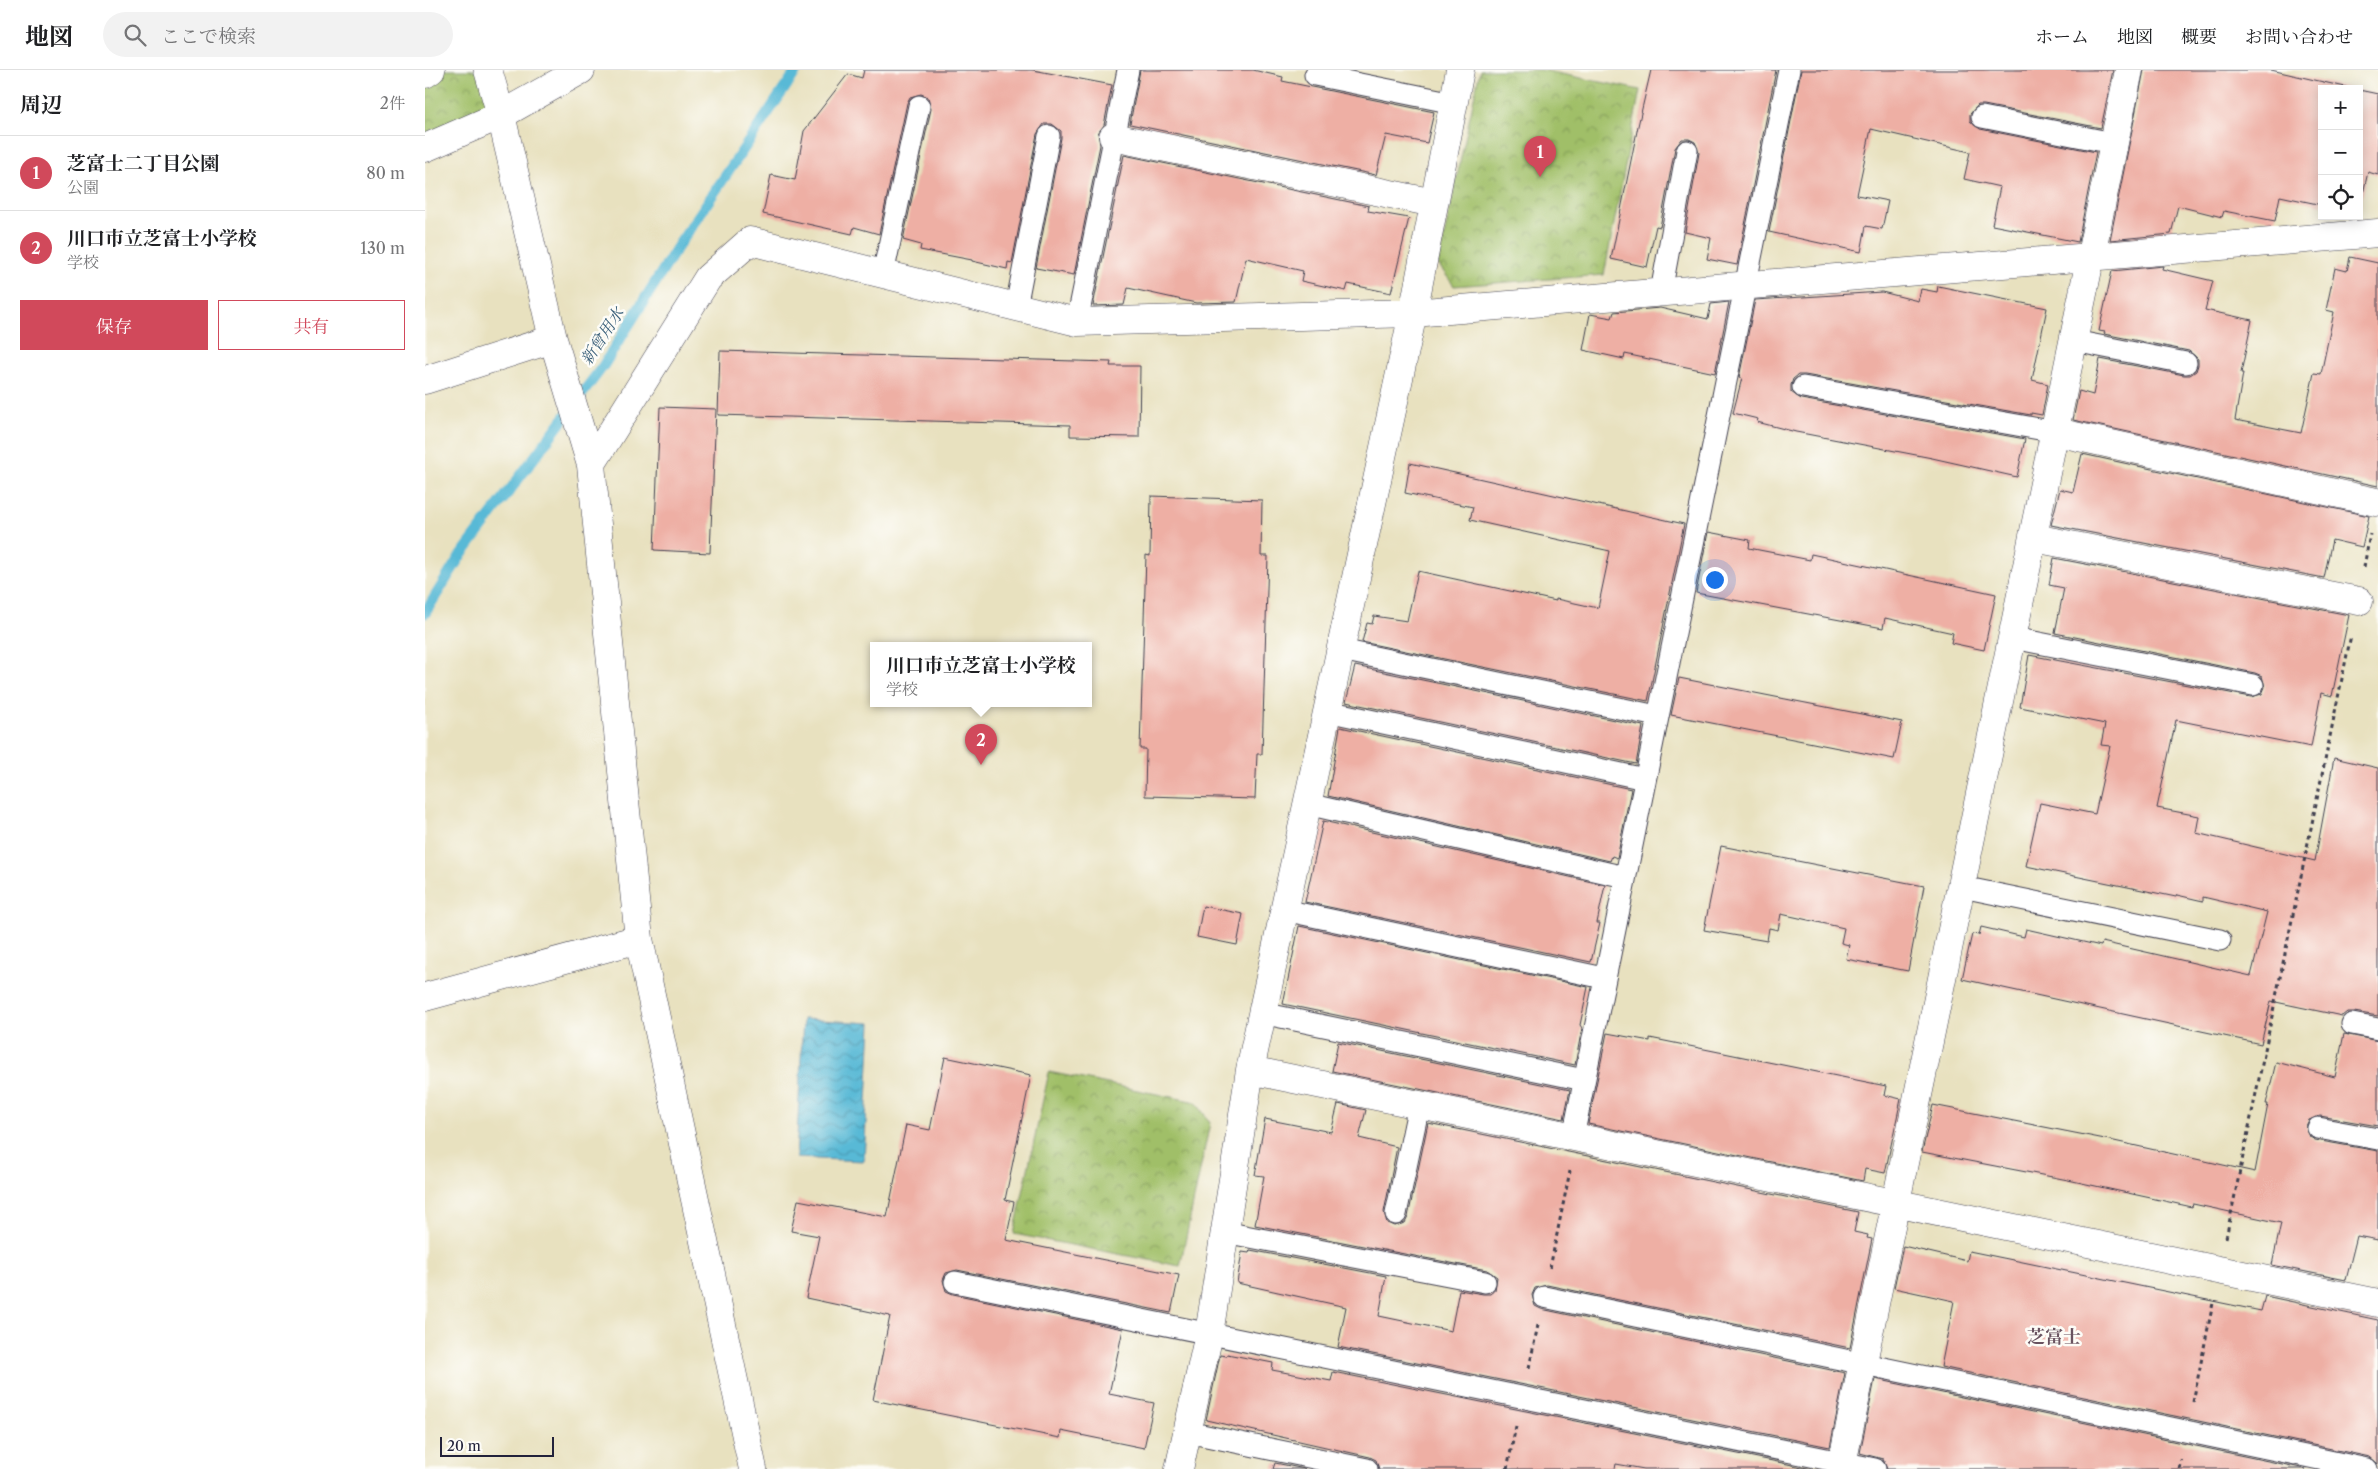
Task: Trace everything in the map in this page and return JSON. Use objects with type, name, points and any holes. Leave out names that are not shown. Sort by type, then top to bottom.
[{"type":"main road","points":[[425,74],[431,70]]},
{"type":"main road","points":[[488,70],[501,115],[553,339],[591,465],[639,939],[753,1469]]},
{"type":"main road","points":[[425,148],[501,115],[581,70]]},
{"type":"main road","points":[[1179,1469],[1209,1334],[1250,1070],[1413,313],[1460,70]]},
{"type":"main road","points":[[1842,1466],[2129,70]]},
{"type":"main road","points":[[1113,137],[1434,204]]},
{"type":"main road","points":[[591,465],[709,278],[751,241],[1077,322],[1413,313],[2378,233]]},
{"type":"main road","points":[[425,380],[553,339]]},
{"type":"main road","points":[[2056,432],[2376,502]]},
{"type":"main road","points":[[2034,538],[2359,601]]},
{"type":"main road","points":[[425,998],[639,939]]},
{"type":"main road","points":[[1250,1070],[2378,1303]]},
{"type":"lane","points":[[1077,322],[1128,70]]},
{"type":"lane","points":[[1573,1137],[1789,70]]},
{"type":"lane","points":[[1315,75],[1454,103]]},
{"type":"lane","points":[[883,274],[919,106]]},
{"type":"lane","points":[[1982,117],[2113,143]]},
{"type":"lane","points":[[1016,307],[1049,136]]},
{"type":"lane","points":[[1661,292],[1687,151]]},
{"type":"lane","points":[[2074,340],[2186,362]]},
{"type":"lane","points":[[1803,387],[2056,432]]},
{"type":"lane","points":[[2013,638],[2253,685]]},
{"type":"lane","points":[[1341,650],[1657,716]]},
{"type":"lane","points":[[1327,711],[1645,779]]},
{"type":"lane","points":[[1307,804],[1625,877]]},
{"type":"lane","points":[[1961,887],[2220,940]]},
{"type":"lane","points":[[1284,910],[1604,978]]},
{"type":"lane","points":[[1262,1013],[1584,1080]]},
{"type":"lane","points":[[2351,1024],[2378,1029]]},
{"type":"lane","points":[[1396,1214],[1419,1105]]},
{"type":"lane","points":[[2318,1128],[2378,1139]]},
{"type":"lane","points":[[1225,1232],[1485,1282]]},
{"type":"lane","points":[[955,1282],[1842,1466],[1875,1469]]},
{"type":"lane","points":[[1544,1297],[2367,1469]]},
{"type":"lane","points":[[1187,1432],[1367,1469]]},
{"type":"path","points":[[2179,1469],[2359,601],[2376,502]]},
{"type":"green space","points":[[425,70],[488,70],[501,115],[425,146]]},
{"type":"green space","points":[[1480,70],[1542,70],[1640,90],[1604,275],[1454,286],[1438,264]]},
{"type":"green space","points":[[1049,1072],[1196,1102],[1210,1123],[1180,1266],[1014,1234]]},
{"type":"water","points":[[803,1019],[871,1023],[864,1161],[796,1158]]},
{"type":"building","points":[[864,70],[1033,70],[1112,85],[1104,125],[1098,133],[1100,145],[1074,275],[1036,268],[1061,138],[1061,131],[1052,124],[1044,124],[1037,134],[1012,263],[1008,262],[1007,269],[920,250],[921,245],[903,240],[931,109],[928,97],[921,94],[910,97],[907,103],[879,234],[854,227],[852,234],[763,214],[771,175],[795,180],[804,131],[848,74],[862,78]]},
{"type":"building","points":[[1140,70],[1253,70],[1283,77],[1282,81],[1434,112],[1427,143],[1386,135],[1376,175],[1130,124]]},
{"type":"building","points":[[1651,70],[1776,70],[1737,265],[1707,259],[1711,238],[1685,232],[1699,153],[1695,142],[1689,139],[1682,139],[1675,148],[1660,227],[1656,226],[1647,267],[1611,259]]},
{"type":"building","points":[[1801,70],[2113,70],[2101,128],[1984,105],[1978,105],[1970,114],[1970,121],[1980,129],[2096,152],[2078,242],[1992,225],[2000,187],[1964,179],[1970,152],[1871,129],[1857,195],[1888,201],[1882,229],[1866,226],[1861,252],[1769,232]]},
{"type":"building","points":[[2144,70],[2271,70],[2337,85],[2318,85],[2318,204],[2280,196],[2275,221],[2224,211],[2222,217],[2178,206],[2171,234],[2110,240]]},
{"type":"building","points":[[2363,91],[2378,94],[2378,175],[2368,172],[2363,194]]},
{"type":"building","points":[[1124,155],[1369,206],[1368,211],[1409,218],[1391,293],[1348,284],[1346,291],[1301,281],[1303,271],[1246,258],[1236,302],[1196,303],[1128,288],[1124,305],[1093,306]]},
{"type":"building","points":[[2350,257],[2378,263],[2378,486],[2073,420],[2079,391],[2093,395],[2100,359],[2184,375],[2190,375],[2196,371],[2198,359],[2189,351],[2104,334],[2105,332],[2099,331],[2112,271],[2163,266],[2162,269],[2213,281],[2205,310],[2252,320],[2241,373],[2243,373],[2235,420],[2301,433],[2314,373],[2321,374],[2334,312],[2326,310],[2335,268],[2347,271]]},
{"type":"building","points":[[1938,286],[2047,308],[2032,380],[2048,384],[2042,415],[2031,413],[2031,415],[1805,375],[1798,375],[1793,379],[1791,392],[1801,399],[2025,439],[2017,477],[1932,458],[1796,432],[1757,422],[1758,419],[1733,413],[1742,378],[1739,378],[1755,300],[1882,292],[1918,301],[1921,289],[1937,292]]},
{"type":"building","points":[[1729,302],[1715,373],[1625,354],[1624,359],[1583,350],[1590,314],[1612,318],[1614,312],[1660,308],[1708,319],[1711,304]]},
{"type":"building","points":[[720,351],[1111,362],[1110,366],[1140,366],[1139,437],[1070,436],[1070,425],[718,415]]},
{"type":"building","points":[[660,407],[716,409],[710,553],[654,550]]},
{"type":"building","points":[[2082,454],[2369,516],[2362,547],[2332,540],[2324,578],[2051,525],[2060,489],[2073,492]]},
{"type":"building","points":[[1410,463],[1684,524],[1648,701],[1362,642],[1367,623],[1372,624],[1374,616],[1407,621],[1418,571],[1556,601],[1556,599],[1598,608],[1610,551],[1470,520],[1473,507],[1405,493]]},
{"type":"building","points":[[1151,496],[1262,500],[1261,556],[1268,556],[1262,754],[1257,754],[1255,799],[1145,796],[1146,749],[1140,749],[1146,555],[1150,556]]},
{"type":"building","points":[[1708,532],[1750,540],[1749,548],[1810,560],[1811,554],[1996,594],[1984,650],[1951,643],[1953,633],[1885,618],[1883,628],[1696,593]]},
{"type":"building","points":[[2054,558],[2349,615],[2332,696],[2321,693],[2311,747],[2176,720],[2157,808],[2199,816],[2196,833],[2315,861],[2334,758],[2378,768],[2378,1016],[2347,1012],[2342,1016],[2271,1001],[2261,1044],[1962,979],[1972,934],[1979,935],[1981,927],[2024,937],[2026,929],[2101,946],[2102,942],[2251,976],[2267,912],[2203,897],[2203,901],[2177,895],[2176,897],[2026,866],[2040,803],[2095,814],[2110,746],[2101,745],[2105,724],[2020,707],[2029,655],[2251,697],[2262,694],[2265,687],[2262,676],[2255,673],[2055,633],[2064,588],[2049,585]]},
{"type":"building","points":[[1355,666],[1643,726],[1636,764],[1346,702]]},
{"type":"building","points":[[1679,678],[1902,722],[1894,759],[1671,715]]},
{"type":"building","points":[[1340,727],[1631,789],[1617,858],[1612,856],[1610,861],[1328,796]]},
{"type":"building","points":[[1323,821],[1605,885],[1597,923],[1600,923],[1591,962],[1305,902]]},
{"type":"building","points":[[1721,846],[1924,886],[1908,971],[1846,959],[1849,945],[1841,943],[1844,928],[1781,914],[1778,930],[1769,928],[1767,941],[1704,930]]},
{"type":"building","points":[[1203,906],[1243,914],[1237,945],[1197,937]]},
{"type":"building","points":[[1299,926],[1588,987],[1580,1025],[1582,1028],[1575,1065],[1283,1004]]},
{"type":"building","points":[[1607,1033],[1650,1041],[1650,1038],[1886,1086],[1884,1095],[1901,1099],[1885,1173],[1865,1169],[1863,1181],[1588,1124]]},
{"type":"building","points":[[2344,1034],[2378,1041],[2378,1126],[2320,1116],[2309,1120],[2306,1126],[2310,1137],[2315,1140],[2378,1151],[2378,1240],[2357,1236],[2346,1280],[2272,1265],[2281,1223],[2193,1204],[2192,1207],[2068,1180],[1922,1152],[1933,1105],[2105,1139],[2255,1172],[2268,1104],[2266,1104],[2276,1062],[2335,1077]]},
{"type":"building","points":[[1338,1042],[1570,1090],[1564,1119],[1332,1071]]},
{"type":"building","points":[[945,1057],[1031,1075],[1005,1200],[1014,1202],[1006,1240],[1179,1275],[1171,1313],[957,1270],[946,1273],[943,1280],[946,1291],[953,1294],[1123,1329],[1109,1394],[1154,1403],[1144,1448],[1061,1431],[1060,1438],[873,1400],[890,1316],[806,1298],[819,1236],[791,1231],[798,1200],[887,1217],[906,1125],[930,1130]]},
{"type":"building","points":[[1338,1104],[1366,1110],[1359,1138],[1397,1147],[1384,1212],[1387,1223],[1394,1226],[1405,1223],[1408,1217],[1428,1123],[1858,1212],[1854,1232],[1868,1235],[1867,1238],[1872,1239],[1850,1348],[1547,1285],[1535,1288],[1532,1295],[1535,1306],[1541,1309],[1845,1373],[1830,1447],[1338,1347],[1346,1307],[1237,1283],[1242,1252],[1249,1253],[1250,1250],[1386,1276],[1379,1316],[1451,1331],[1459,1290],[1490,1294],[1495,1290],[1497,1277],[1487,1270],[1255,1225],[1264,1176],[1255,1175],[1265,1119],[1331,1132]]},
{"type":"building","points":[[1903,1246],[1967,1261],[1969,1251],[2261,1311],[2265,1296],[2378,1320],[2378,1464],[2370,1457],[1941,1367],[1954,1301],[1894,1288]]},
{"type":"building","points":[[1227,1354],[1273,1363],[1272,1370],[1331,1381],[1333,1372],[1812,1469],[1644,1469],[1616,1464],[1615,1469],[1379,1469],[1376,1460],[1370,1457],[1206,1420],[1220,1355],[1226,1356]]},
{"type":"building","points":[[1875,1379],[2306,1469],[1887,1469],[1883,1459],[1860,1453]]},
{"type":"building","points":[[1275,1463],[1305,1469],[1273,1469]]},
{"type":"waterway","name":"新曾用水","points":[[425,613],[459,558],[603,366],[680,243],[797,70]]},
{"type":"place","name":"芝富士二丁目公園","points":[[1540,177]]},
{"type":"place","name":"川口市立芝富士小学校","points":[[981,765]]},
{"type":"district","name":"芝富士","points":[[2054,1337]]}]
